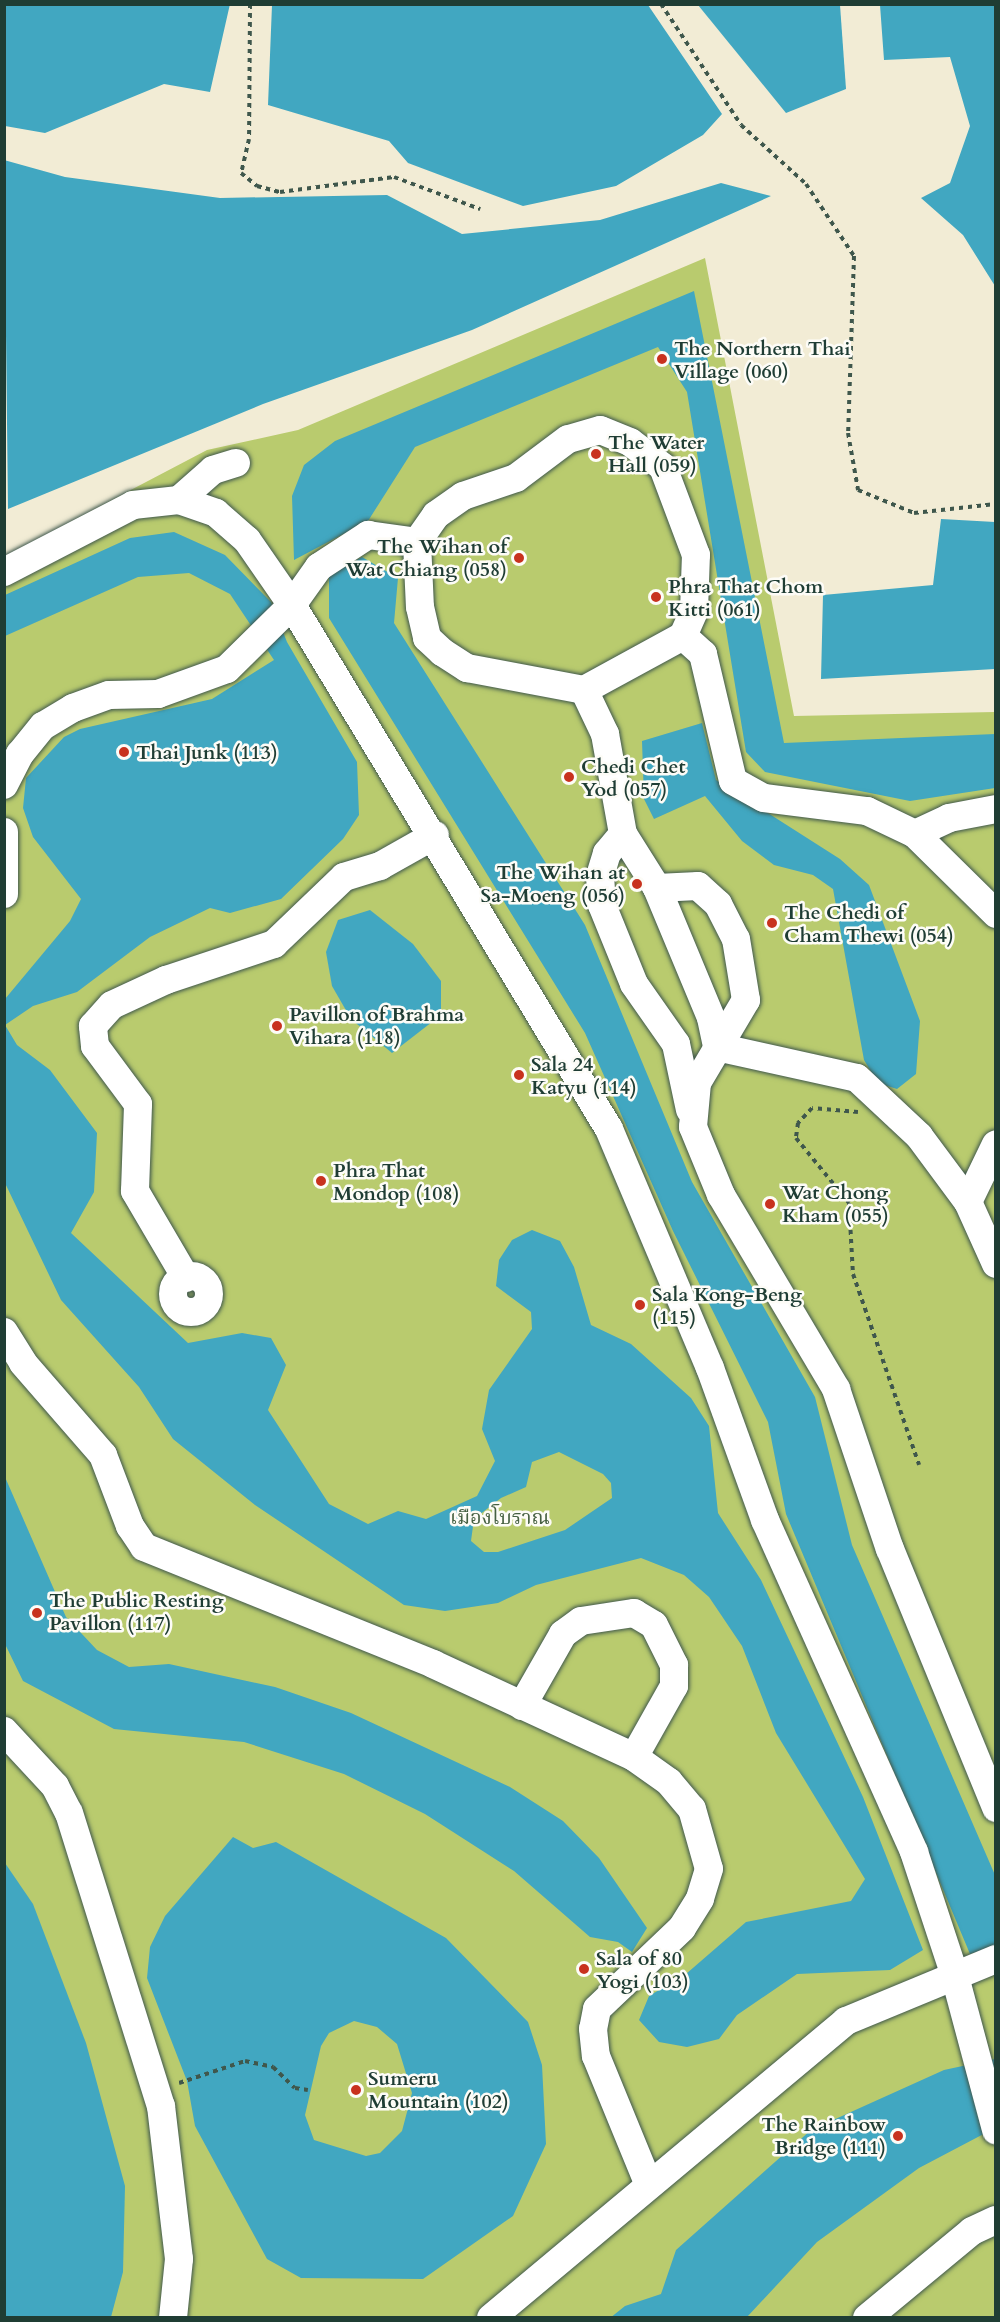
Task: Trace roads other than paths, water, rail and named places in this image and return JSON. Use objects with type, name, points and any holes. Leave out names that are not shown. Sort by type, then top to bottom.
[{"type":"lane","points":[[600,430],[630,442],[663,467],[696,555],[694,611],[682,636],[584,690],[467,668],[442,652],[427,638],[420,607],[417,542],[436,515],[463,496],[516,478],[568,439],[600,430]]},
{"type":"lane","points":[[179,501],[213,470],[236,463]]},
{"type":"lane","points":[[4,572],[133,505],[179,501],[216,513],[247,540],[286,612],[435,835],[609,1129],[710,1368],[765,1520],[914,1852],[954,1973],[970,2048],[996,2130]]},
{"type":"lane","points":[[4,785],[20,754],[43,726],[73,708],[109,695],[158,693],[201,680],[227,669],[257,644],[286,612],[319,567],[368,535],[417,542]]},
{"type":"lane","points":[[682,636],[704,654],[734,781],[764,798],[867,811],[915,834],[996,914]]},
{"type":"lane","points":[[584,690],[604,734],[623,834],[657,888],[695,978],[717,1047]]},
{"type":"lane","points":[[915,834],[949,818],[996,809]]},
{"type":"lane","points":[[4,832],[4,894]]},
{"type":"lane","points":[[623,834],[607,853],[602,904],[634,984],[676,1044],[693,1127],[721,1195],[836,1389],[890,1549],[996,1808]]},
{"type":"lane","points":[[186,1278],[135,1191],[138,1104],[95,1046],[93,1026],[112,1005],[166,980],[274,944],[344,877],[380,866],[435,835]]},
{"type":"lane","points":[[657,888],[698,886],[718,904],[736,939],[746,1000],[698,1083]]},
{"type":"lane","points":[[693,1127],[698,1083],[695,978]]},
{"type":"lane","points":[[717,1047],[858,1078],[919,1136],[968,1202],[996,1264]]},
{"type":"lane","points":[[968,1202],[996,1144]]},
{"type":"lane","points":[[4,1332],[23,1363],[103,1455],[130,1526],[144,1547],[522,1706],[634,1757],[669,1782],[692,1809],[709,1869],[700,1899],[682,1928],[597,2009],[596,2056],[648,2183]]},
{"type":"lane","points":[[522,1706],[563,1634],[581,1621],[634,1613],[654,1625],[674,1665],[674,1686],[634,1757]]},
{"type":"lane","points":[[4,1731],[55,1786],[69,1813],[161,2106],[179,2259],[173,2318]]},
{"type":"lane","points":[[490,2318],[648,2183],[846,2020],[954,1973],[996,1959]]},
{"type":"lane","points":[[867,2318],[972,2231],[996,2220]]},
{"type":"water","points":[[230,4],[210,92],[164,84],[45,133],[5,126],[5,5]]},
{"type":"water","points":[[272,5],[648,5],[722,114],[703,135],[616,186],[523,206],[408,163],[389,141],[268,105]]},
{"type":"water","points":[[698,5],[840,5],[846,89],[786,113]]},
{"type":"water","points":[[880,5],[995,5],[995,286],[963,235],[921,198],[950,183],[970,126],[950,57],[884,60]]},
{"type":"water","points":[[4,160],[65,177],[220,198],[387,195],[462,234],[600,220],[721,183],[771,196],[472,330],[263,404],[8,509]]},
{"type":"water","points":[[694,291],[784,743],[995,734],[995,788],[910,801],[765,772],[746,752],[687,392],[658,347],[415,447],[368,521],[294,560],[292,496],[304,465],[335,441]]},
{"type":"water","points":[[941,519],[995,522],[995,669],[821,679],[823,595],[933,585]]},
{"type":"water","points":[[174,532],[225,555],[271,602],[287,642],[357,762],[359,815],[343,839],[281,899],[230,913],[210,908],[150,937],[77,992],[33,1006],[5,1025],[5,999],[70,921],[81,899],[33,837],[23,808],[26,778],[64,737],[80,729],[212,699],[274,660],[230,594],[189,573],[138,577],[5,636],[5,595],[130,538]]},
{"type":"water","points":[[362,557],[398,578],[394,623],[585,925],[692,1182],[815,1397],[852,1545],[995,1875],[995,1946],[970,1954],[786,1514],[768,1422],[673,1231],[585,1033],[329,618],[329,576]]},
{"type":"water","points":[[702,723],[716,780],[840,859],[869,885],[920,1021],[916,1074],[897,1089],[878,1083],[864,1060],[833,889],[813,875],[774,865],[742,841],[705,796],[654,819],[644,799],[642,741]]},
{"type":"water","points":[[370,910],[413,944],[441,981],[441,1015],[392,1053],[351,1019],[332,986],[326,952],[338,920]]},
{"type":"water","points":[[5,1025],[17,1045],[50,1070],[97,1133],[94,1192],[71,1233],[188,1343],[242,1333],[271,1338],[286,1365],[268,1410],[329,1504],[368,1524],[398,1511],[426,1519],[477,1496],[495,1461],[482,1429],[489,1390],[532,1329],[531,1312],[496,1286],[499,1260],[512,1240],[532,1230],[560,1241],[574,1267],[591,1325],[631,1344],[691,1398],[709,1426],[718,1513],[761,1580],[863,1797],[923,1950],[890,1970],[797,1974],[737,2015],[719,2039],[687,2047],[659,2042],[639,2020],[649,1996],[686,1974],[746,1922],[851,1901],[865,1879],[776,1733],[742,1646],[709,1597],[684,1575],[641,1558],[536,1585],[498,1603],[445,1611],[404,1605],[255,1505],[173,1439],[139,1387],[61,1300],[5,1183]],"holes":[[[559,1452],[603,1474],[611,1483],[612,1498],[565,1530],[498,1552],[484,1552],[471,1541],[474,1519],[501,1498],[526,1487],[532,1462]]]},
{"type":"water","points":[[5,1477],[66,1617],[97,1650],[129,1667],[169,1664],[275,1687],[351,1713],[510,1787],[563,1821],[599,1858],[647,1928],[632,1952],[618,1942],[590,1937],[514,1871],[425,1814],[344,1774],[244,1742],[114,1729],[23,1681],[5,1644]]},
{"type":"water","points":[[233,1837],[253,1848],[276,1842],[446,1938],[528,2022],[542,2065],[546,2144],[513,2216],[423,2279],[301,2278],[267,2259],[195,2126],[187,2081],[147,1978],[150,1947],[165,1916]],"holes":[[[354,2021],[377,2027],[397,2044],[412,2093],[402,2131],[380,2153],[366,2156],[314,2140],[305,2115],[321,2046],[329,2033]]]},
{"type":"water","points":[[5,1863],[33,1904],[86,2043],[125,2186],[123,2272],[111,2317],[5,2317]]},
{"type":"water","points":[[995,2059],[995,2128],[919,2168],[817,2242],[747,2317],[610,2318],[625,2306],[661,2294],[676,2250],[811,2130],[944,2070]]},
{"type":"place","name":"The Northern Thai Village (060)","points":[[662,359]]},
{"type":"place","name":"The Water Hall (059)","points":[[596,454]]},
{"type":"place","name":"The Wihan of Wat Chiang (058)","points":[[519,558]]},
{"type":"place","name":"Phra That Chom Kitti (061)","points":[[656,597]]},
{"type":"place","name":"Thai Junk (113)","points":[[124,752]]},
{"type":"place","name":"Chedi Chet Yod (057)","points":[[569,777]]},
{"type":"place","name":"The Wihan at Sa-Moeng (056)","points":[[637,884]]},
{"type":"place","name":"The Chedi of Cham Thewi (054)","points":[[772,923]]},
{"type":"place","name":"Pavillon of Brahma Vihara (118)","points":[[277,1026]]},
{"type":"place","name":"Sala 24 Katyu (114)","points":[[519,1075]]},
{"type":"place","name":"Phra That Mondop (108)","points":[[321,1181]]},
{"type":"place","name":"Wat Chong Kham (055)","points":[[770,1204]]},
{"type":"place","name":"Sala Kong-Beng (115)","points":[[640,1305]]},
{"type":"place","name":"The Public Resting Pavillon (117)","points":[[37,1613]]},
{"type":"place","name":"Sala of 80 Yogi (103)","points":[[584,1969]]},
{"type":"place","name":"Sumeru Mountain (102)","points":[[356,2090]]},
{"type":"place","name":"The Rainbow Bridge (111)","points":[[898,2136]]},
{"type":"park label","name":"เมืองโบราณ","points":[[500,1517]]}]
